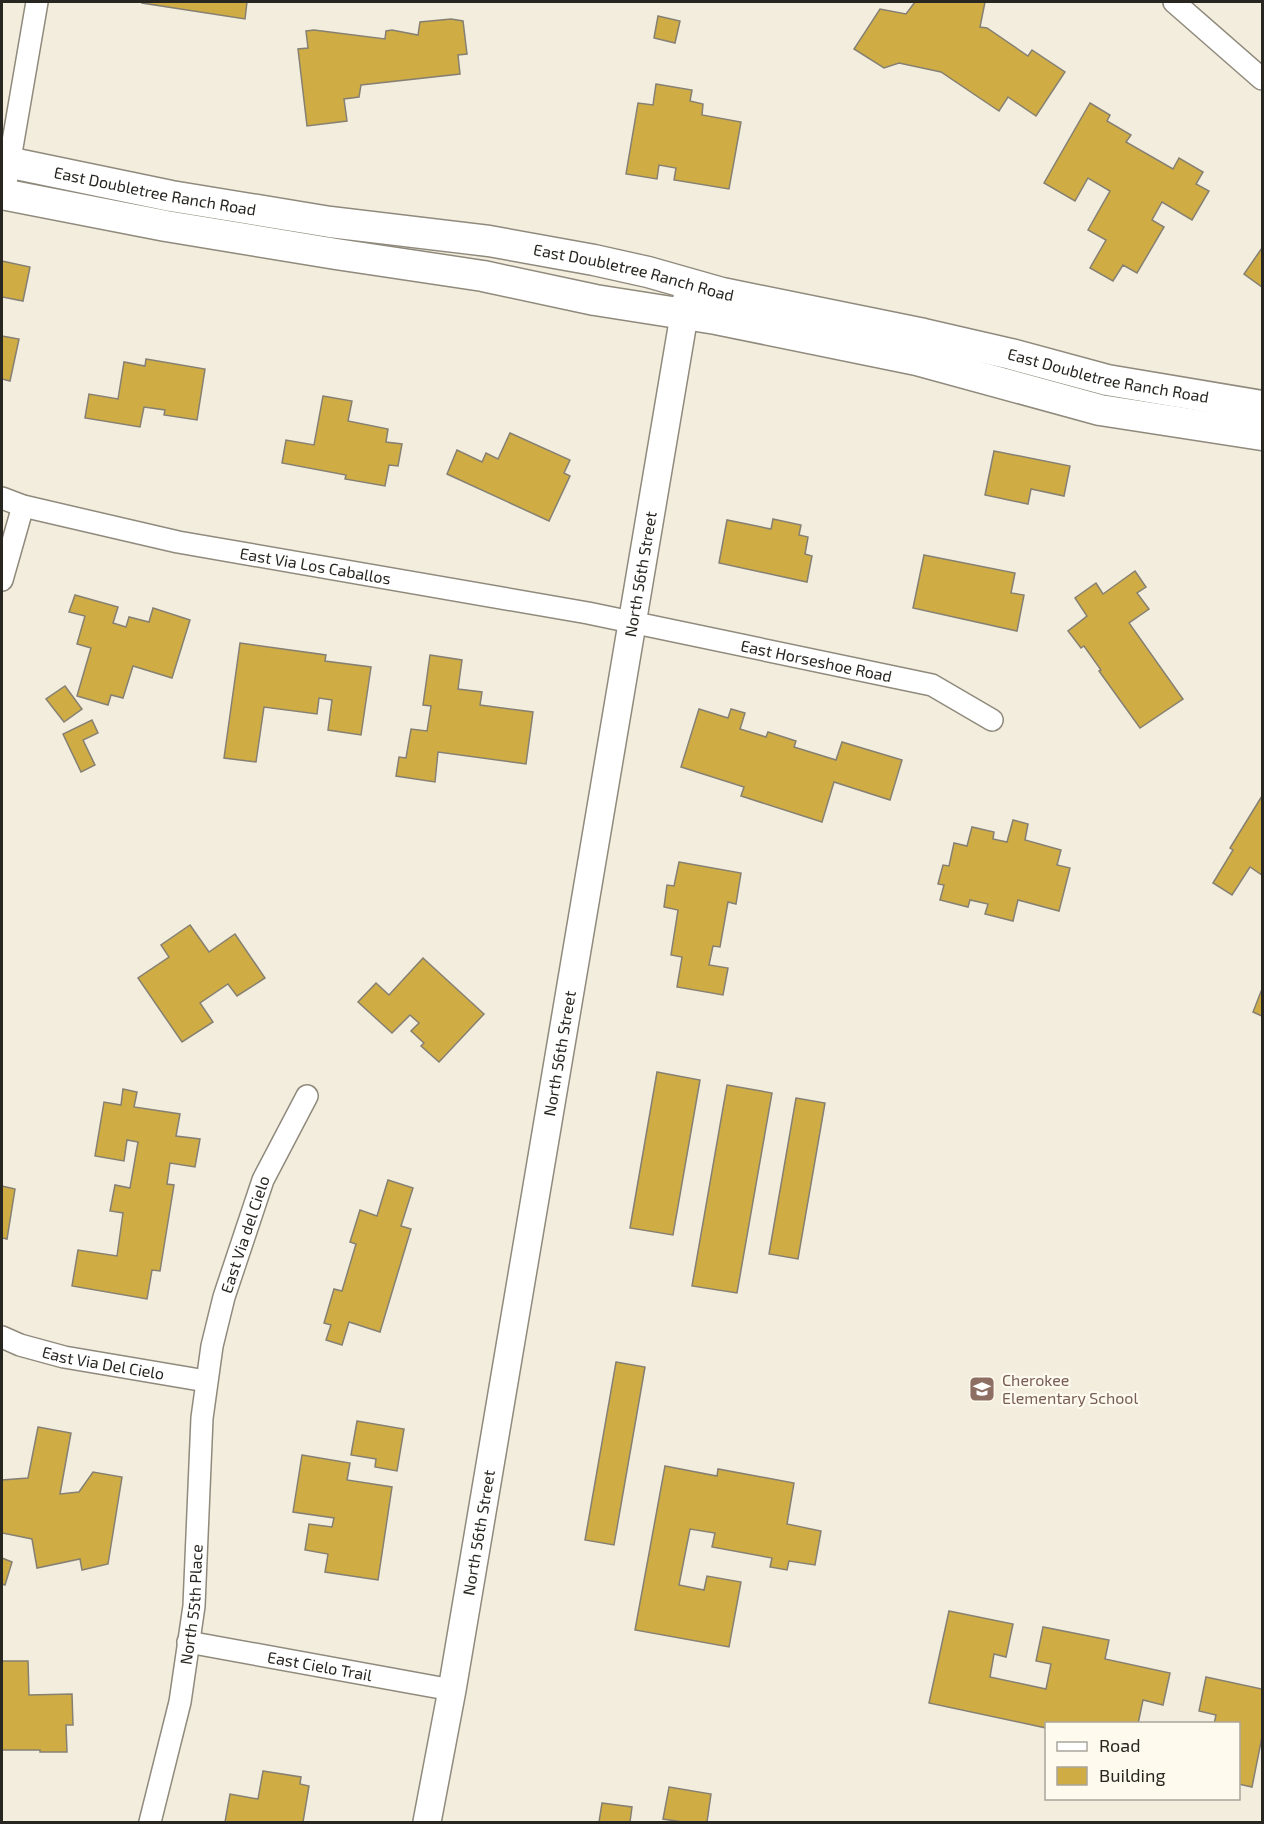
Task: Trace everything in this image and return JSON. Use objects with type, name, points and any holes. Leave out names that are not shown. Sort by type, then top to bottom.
[{"type":"main road","name":"East Doubletree Ranch Road","points":[[6,162],[194,200],[330,222],[489,241],[594,260],[722,293],[1011,354],[1107,380],[1263,406]]},
{"type":"main road","name":"East Doubletree Ranch Road","points":[[3,194],[166,226],[483,276],[595,300],[684,314],[917,360],[1100,410],[1263,435]]},
{"type":"street","points":[[3,194],[6,162],[37,2]]},
{"type":"street","points":[[1174,2],[1263,79]]},
{"type":"street","name":"North 56th Street","points":[[427,1822],[452,1690],[690,284]]},
{"type":"street","name":"East Via Los Caballos","points":[[2,498],[23,506],[178,542],[633,622]]},
{"type":"street","points":[[2,580],[23,506]]},
{"type":"street","name":"East Horseshoe Road","points":[[633,622],[932,685],[992,720]]},
{"type":"street","name":"East Via del Cielo","points":[[206,1381],[224,1297],[260,1189],[307,1096]]},
{"type":"street","name":"East Via Del Cielo","points":[[2,1337],[20,1345],[64,1357],[206,1381]]},
{"type":"street","name":"North 55th Place","points":[[150,1822],[180,1702],[194,1606],[202,1418],[206,1381]]},
{"type":"street","name":"East Cielo Trail","points":[[188,1642],[452,1690]]},
{"type":"building","points":[[142,2],[247,2],[245,19]]},
{"type":"building","points":[[915,2],[985,2],[980,27],[987,28],[1028,56],[1032,50],[1065,72],[1036,116],[1008,97],[999,111],[941,72],[899,63],[884,68],[854,49],[880,9],[906,14]]},
{"type":"building","points":[[658,16],[680,21],[675,43],[654,38]]},
{"type":"building","points":[[451,19],[463,21],[467,54],[458,55],[460,74],[361,85],[359,97],[344,99],[347,121],[307,126],[298,49],[308,48],[306,31],[314,30],[385,39],[386,31],[418,35],[420,22]]},
{"type":"building","points":[[656,84],[692,90],[690,101],[703,104],[702,115],[741,122],[729,189],[674,180],[676,168],[659,165],[657,179],[626,174],[638,103],[653,105]]},
{"type":"building","points":[[1090,103],[1110,115],[1107,121],[1131,135],[1126,142],[1173,169],[1179,158],[1203,172],[1196,184],[1209,191],[1192,220],[1162,202],[1152,220],[1164,227],[1137,273],[1123,265],[1113,281],[1090,268],[1106,240],[1088,230],[1110,191],[1088,178],[1075,201],[1044,183]]},
{"type":"building","points":[[1262,248],[1262,287],[1244,274]]},
{"type":"building","points":[[2,261],[30,267],[23,301],[2,297]]},
{"type":"building","points":[[2,336],[19,339],[10,381],[2,379]]},
{"type":"building","points":[[146,359],[205,369],[197,420],[164,415],[165,410],[144,407],[140,427],[85,418],[89,394],[118,399],[124,362],[145,366]]},
{"type":"building","points":[[323,396],[352,401],[348,421],[388,429],[386,442],[402,444],[398,466],[389,465],[385,486],[345,479],[346,475],[282,463],[286,440],[314,445]]},
{"type":"building","points":[[510,433],[570,460],[564,473],[570,476],[549,521],[447,474],[457,450],[482,462],[486,453],[498,459]]},
{"type":"building","points":[[994,451],[1070,466],[1064,496],[1031,489],[1028,504],[985,495]]},
{"type":"building","points":[[773,519],[801,525],[799,535],[808,537],[805,554],[812,556],[807,582],[719,563],[727,520],[771,529]]},
{"type":"building","points":[[924,555],[1015,573],[1011,593],[1024,595],[1017,631],[913,608]]},
{"type":"building","points":[[1135,571],[1146,587],[1137,593],[1149,609],[1129,623],[1183,699],[1140,728],[1084,646],[1081,648],[1068,631],[1087,616],[1075,598],[1096,583],[1103,594]]},
{"type":"building","points":[[75,595],[118,607],[113,623],[126,627],[129,617],[149,622],[153,608],[190,620],[172,678],[133,666],[123,698],[111,695],[108,705],[77,696],[91,648],[77,644],[85,616],[69,612]]},
{"type":"building","points":[[240,643],[326,655],[325,661],[371,667],[361,735],[328,730],[332,700],[319,698],[317,714],[264,707],[256,762],[224,758]]},
{"type":"building","points":[[430,655],[462,660],[458,689],[482,692],[480,705],[533,712],[526,764],[438,752],[435,782],[396,776],[399,757],[406,758],[411,729],[427,731],[431,706],[423,705]]},
{"type":"building","points":[[65,686],[82,709],[64,722],[46,699]]},
{"type":"building","points":[[699,709],[728,718],[731,709],[745,713],[740,729],[766,737],[768,732],[796,741],[794,747],[836,760],[842,742],[902,760],[890,800],[834,782],[822,822],[741,796],[744,787],[681,767]]},
{"type":"building","points":[[92,720],[98,733],[83,740],[95,765],[81,772],[63,734]]},
{"type":"building","points":[[1262,796],[1262,875],[1250,867],[1232,895],[1213,883],[1233,850],[1230,848]]},
{"type":"building","points":[[1013,820],[1028,824],[1025,840],[1061,850],[1057,865],[1070,868],[1059,911],[1018,900],[1013,921],[985,914],[988,904],[970,900],[968,907],[940,900],[944,885],[938,884],[943,865],[949,866],[954,843],[967,846],[972,827],[994,832],[993,839],[1007,842]]},
{"type":"building","points":[[679,862],[741,873],[736,904],[728,902],[720,947],[713,946],[709,965],[728,968],[723,995],[677,987],[682,957],[671,955],[678,910],[664,907],[667,885],[674,886]]},
{"type":"building","points":[[190,925],[209,952],[235,934],[265,978],[237,996],[228,984],[200,1003],[213,1022],[182,1042],[138,978],[169,957],[161,945]]},
{"type":"building","points":[[423,958],[484,1014],[439,1062],[421,1046],[424,1043],[411,1031],[419,1023],[410,1015],[392,1033],[358,1002],[376,983],[389,995]]},
{"type":"building","points":[[1262,989],[1262,1016],[1253,1012]]},
{"type":"building","points":[[657,1072],[700,1080],[673,1235],[630,1228]]},
{"type":"building","points":[[727,1085],[772,1093],[737,1293],[692,1286]]},
{"type":"building","points":[[123,1089],[137,1092],[134,1107],[180,1114],[176,1136],[200,1139],[195,1167],[170,1163],[167,1184],[174,1185],[160,1271],[152,1270],[147,1299],[72,1286],[78,1250],[117,1256],[123,1213],[110,1211],[115,1185],[130,1188],[138,1142],[127,1140],[124,1161],[95,1156],[104,1102],[121,1105]]},
{"type":"building","points":[[796,1098],[825,1103],[798,1259],[769,1254]]},
{"type":"building","points":[[388,1180],[413,1188],[401,1226],[411,1229],[380,1332],[349,1322],[342,1345],[326,1340],[331,1325],[324,1323],[334,1289],[342,1291],[356,1244],[350,1242],[360,1210],[377,1216]]},
{"type":"building","points":[[2,1186],[15,1189],[7,1239],[2,1238]]},
{"type":"building","points":[[616,1362],[645,1367],[614,1545],[585,1540]]},
{"type":"building","points":[[357,1421],[404,1429],[397,1471],[375,1467],[376,1459],[351,1455]]},
{"type":"building","points":[[38,1427],[71,1433],[60,1494],[79,1492],[93,1472],[122,1477],[108,1564],[82,1570],[80,1559],[37,1568],[32,1539],[2,1533],[2,1480],[28,1478]]},
{"type":"building","points":[[302,1455],[350,1463],[347,1480],[392,1487],[378,1580],[325,1572],[328,1554],[305,1550],[309,1524],[332,1527],[334,1518],[293,1512]]},
{"type":"building","points":[[665,1466],[717,1476],[718,1469],[794,1483],[787,1524],[821,1531],[815,1565],[789,1561],[787,1570],[770,1567],[772,1558],[712,1547],[715,1533],[690,1529],[679,1585],[704,1590],[707,1576],[741,1582],[729,1647],[635,1630]]},
{"type":"building","points":[[2,1558],[12,1562],[5,1585],[2,1584]]},
{"type":"building","points":[[949,1611],[1013,1624],[1006,1657],[994,1654],[990,1677],[1046,1689],[1051,1664],[1036,1661],[1043,1627],[1109,1640],[1105,1659],[1170,1673],[1163,1705],[1143,1700],[1138,1722],[1045,1722],[1045,1728],[929,1703]]},
{"type":"building","points":[[2,1661],[28,1661],[29,1695],[72,1694],[73,1725],[66,1725],[67,1752],[2,1750]]},
{"type":"building","points":[[1206,1677],[1262,1689],[1262,1737],[1252,1787],[1240,1784],[1240,1722],[1214,1722],[1216,1715],[1199,1711]]},
{"type":"building","points":[[263,1771],[301,1777],[300,1784],[309,1786],[303,1822],[225,1822],[230,1794],[258,1799]]},
{"type":"building","points":[[669,1787],[711,1794],[707,1822],[663,1819]]},
{"type":"building","points":[[602,1803],[632,1807],[630,1822],[599,1822]]},
{"type":"place","name":"Cherokee Elementary School","points":[[982,1389]]}]
